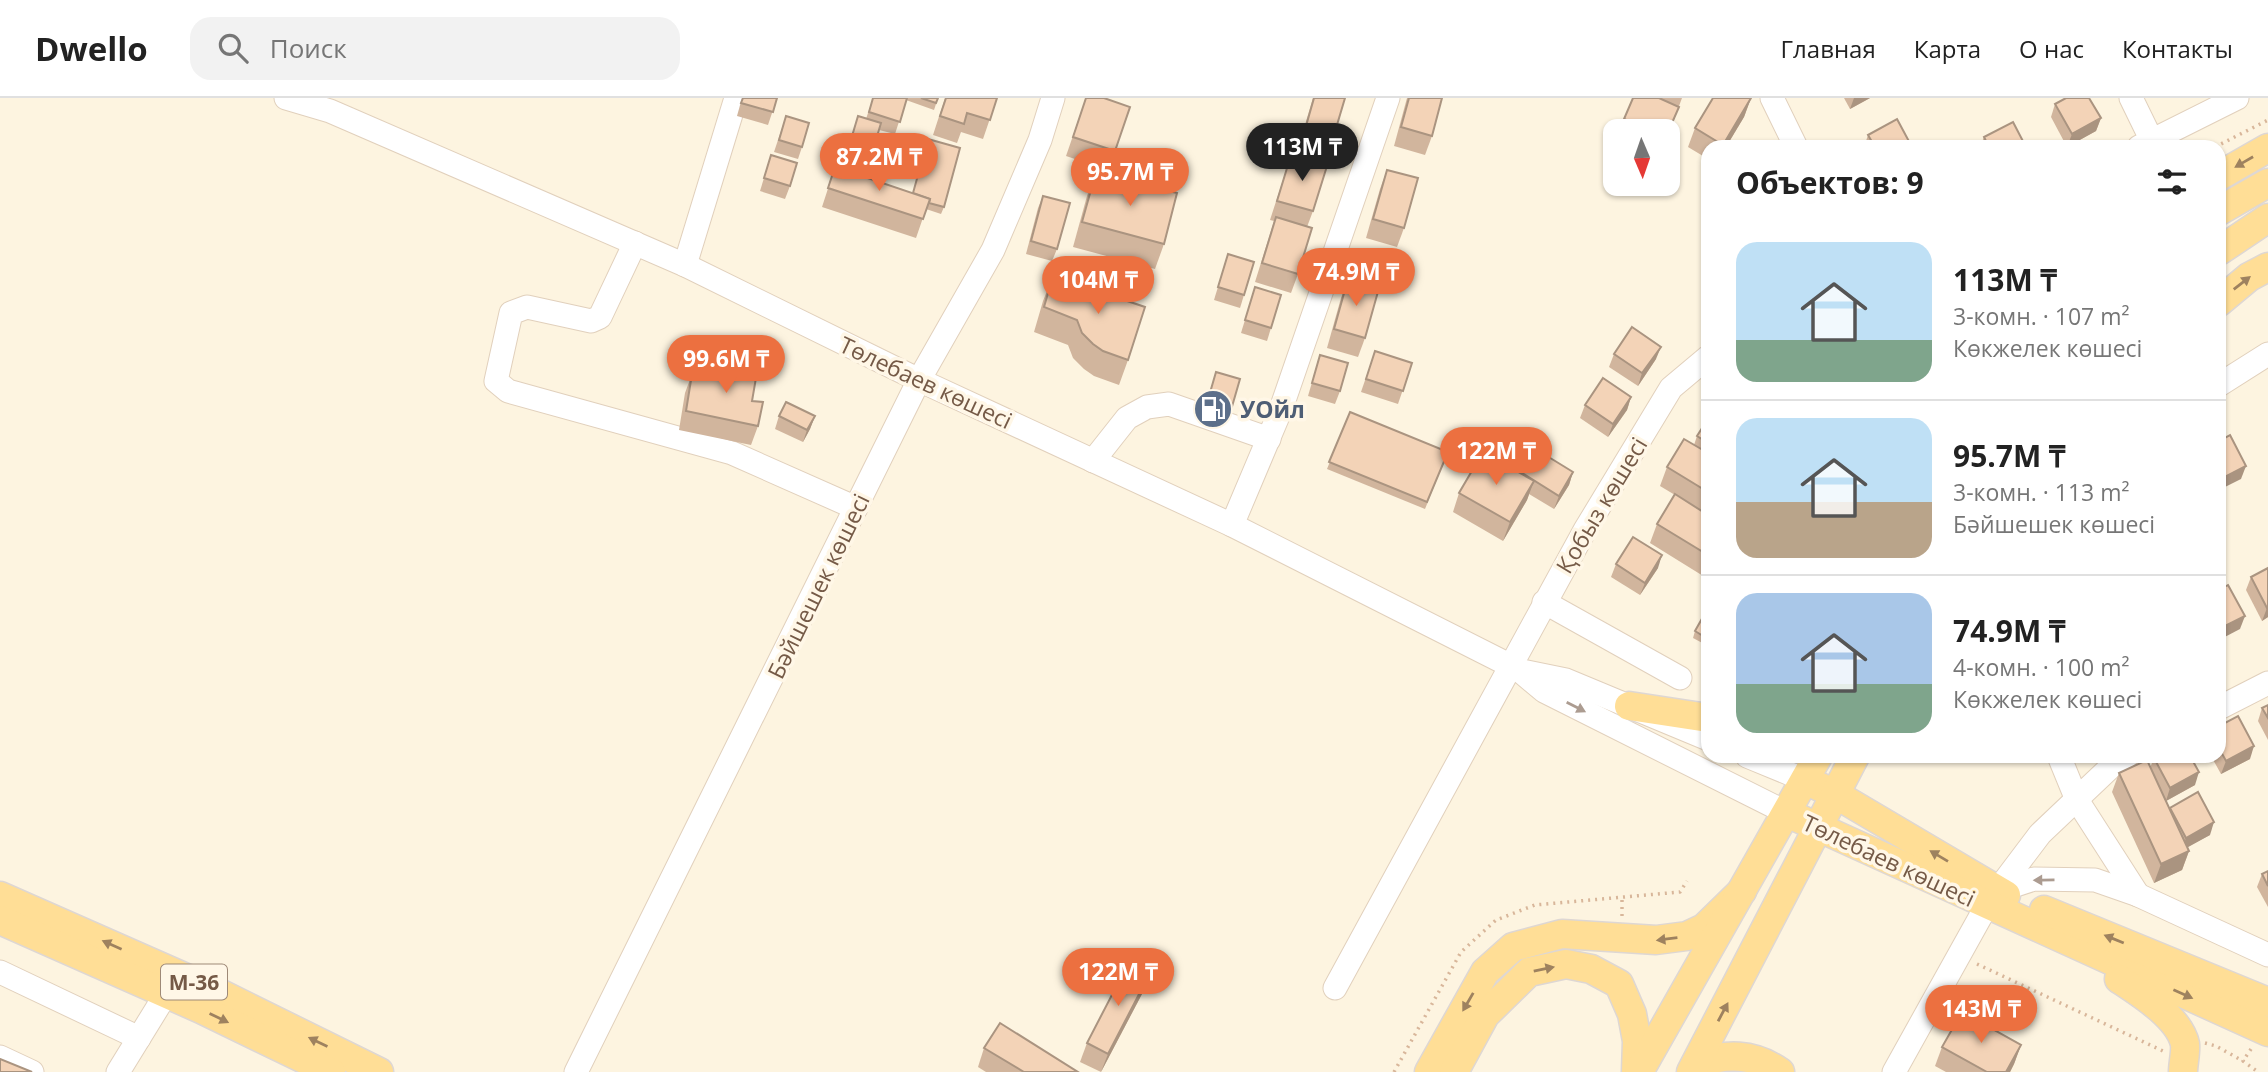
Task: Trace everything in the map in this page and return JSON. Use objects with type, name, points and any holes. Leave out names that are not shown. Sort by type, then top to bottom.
[{"type":"main road","points":[[2226,172],[2268,148]]},
{"type":"main road","points":[[2226,207],[2268,183]]},
{"type":"main road","points":[[2226,246],[2268,218]]},
{"type":"main road","points":[[2226,296],[2249,277],[2268,267]]},
{"type":"main road","points":[[1629,706],[1701,717]]},
{"type":"main road","points":[[1693,1068],[1851,763]]},
{"type":"main road","points":[[1637,1072],[1812,768]]},
{"type":"main road","name":"Төлебаев көшесі","points":[[1812,768],[1835,794],[2027,922],[2266,1031]]},
{"type":"main road","name":"Төлебаев көшесі","points":[[1787,813],[1992,898],[2268,1002]]},
{"type":"main road","points":[[1429,1072],[1485,972],[1513,947],[1563,934],[1656,940],[1687,936],[1704,928],[1742,891]]},
{"type":"main road","name":"M-36","points":[[0,896],[211,989],[379,1072]]},
{"type":"main road","name":"M-36","points":[[0,920],[166,993],[331,1072]]},
{"type":"main road","points":[[2027,922],[2148,999],[2176,1026],[2177,1056]]},
{"type":"main road","points":[[1454,1072],[1485,1015],[1529,972],[1566,964],[1591,969],[1619,984],[1632,1014],[1637,1041],[1637,1072]]},
{"type":"main road","points":[[1693,1068],[1719,1056],[1744,1056],[1768,1063],[1780,1072]]},
{"type":"street","name":"Төлебаев көшесі","points":[[286,98],[330,111],[685,265],[919,380],[1232,525],[1514,668],[1544,691],[1787,813]]},
{"type":"street","points":[[685,265],[736,98]]},
{"type":"street","name":"Бәйшешек көшесі","points":[[576,1072],[919,380],[993,250],[1040,140],[1053,98]]},
{"type":"street","points":[[1232,525],[1269,439],[1388,98]]},
{"type":"street","points":[[1772,98],[1793,140]]},
{"type":"street","points":[[2131,98],[2144,140]]},
{"type":"street","points":[[2153,140],[2237,98]]},
{"type":"street","points":[[635,243],[600,317],[591,321],[527,307],[511,313],[496,381],[508,391],[732,453],[856,508]]},
{"type":"street","points":[[2226,381],[2268,354]]},
{"type":"street","name":"Қобыз көшесі","points":[[1335,988],[1514,668],[1544,602],[1671,388],[1701,363]]},
{"type":"street","points":[[1093,461],[1127,418],[1147,407],[1169,404],[1269,439]]},
{"type":"street","points":[[1544,602],[1680,678]]},
{"type":"street","name":"Төлебаев көшесі","points":[[1514,668],[1566,680],[1701,737]]},
{"type":"street","points":[[2226,704],[2268,683]]},
{"type":"street","name":"Төлебаев көшесі","points":[[1785,763],[1812,768]]},
{"type":"street","points":[[2062,763],[2077,800],[2138,895]]},
{"type":"street","points":[[1894,1072],[1992,898],[2040,834],[2115,763]]},
{"type":"street","points":[[1992,898],[2034,879],[2095,880],[2138,895],[2268,955]]},
{"type":"street","points":[[0,972],[139,1038]]},
{"type":"street","points":[[118,1072],[166,993]]},
{"type":"street","points":[[0,1057],[32,1072]]},
{"type":"path","points":[[2226,141],[2268,120]]},
{"type":"path","points":[[1622,897],[1622,919]]},
{"type":"path","points":[[1959,955],[2177,1056],[2198,1042],[2216,1046],[2258,1072]]},
{"type":"path","points":[[2243,1061],[2266,1031]]},
{"type":"building","points":[[743,98],[777,98],[773,112],[741,103]]},
{"type":"building","points":[[873,98],[907,98],[900,122],[869,112]]},
{"type":"building","points":[[921,98],[938,98],[936,103]]},
{"type":"building","points":[[946,98],[997,98],[990,120],[967,113],[964,124],[940,116]]},
{"type":"building","points":[[1086,98],[1104,98],[1130,107],[1115,151],[1073,137]]},
{"type":"building","points":[[1314,98],[1345,98],[1334,135],[1306,126]]},
{"type":"building","points":[[1409,98],[1442,98],[1432,136],[1401,127]]},
{"type":"building","points":[[1633,98],[1659,98],[1679,107],[1674,119],[1624,119]]},
{"type":"building","points":[[1713,98],[1751,98],[1726,140],[1715,140],[1695,128]]},
{"type":"building","points":[[2066,98],[2089,98],[2101,118],[2072,134],[2055,104]]},
{"type":"building","points":[[786,116],[809,123],[802,147],[779,140]]},
{"type":"building","points":[[858,116],[881,123],[870,160],[847,153]]},
{"type":"building","points":[[1897,119],[1908,140],[1871,140],[1868,135]]},
{"type":"building","points":[[2013,122],[2022,140],[1986,140],[1984,137]]},
{"type":"building","points":[[928,139],[960,148],[944,207],[929,203],[930,199],[913,193]]},
{"type":"building","points":[[771,155],[797,163],[790,186],[764,178]]},
{"type":"building","points":[[1291,155],[1327,166],[1313,211],[1277,201]]},
{"type":"building","points":[[835,167],[930,199],[923,219],[828,188]]},
{"type":"building","points":[[1387,170],[1418,178],[1404,228],[1373,219]]},
{"type":"building","points":[[1096,172],[1177,193],[1164,244],[1082,222]]},
{"type":"building","points":[[1043,196],[1070,203],[1057,249],[1031,241]]},
{"type":"building","points":[[1276,217],[1312,228],[1298,274],[1262,263]]},
{"type":"building","points":[[1228,254],[1254,262],[1244,295],[1218,287]]},
{"type":"building","points":[[1053,276],[1145,307],[1128,360],[1103,351],[1093,344],[1082,333],[1077,320],[1044,307]]},
{"type":"building","points":[[1348,279],[1379,288],[1365,338],[1334,329]]},
{"type":"building","points":[[1255,287],[1281,295],[1271,328],[1245,320]]},
{"type":"building","points":[[1632,327],[1661,347],[1642,373],[1614,354]]},
{"type":"building","points":[[1375,351],[1412,363],[1403,391],[1366,379]]},
{"type":"building","points":[[1320,355],[1348,363],[1340,391],[1312,383]]},
{"type":"building","points":[[713,364],[757,372],[752,401],[763,402],[758,426],[686,411],[692,374],[711,377]]},
{"type":"building","points":[[1216,372],[1240,379],[1231,410],[1207,403]]},
{"type":"building","points":[[1603,378],[1631,397],[1613,424],[1585,405]]},
{"type":"building","points":[[786,402],[815,416],[807,430],[779,416]]},
{"type":"building","points":[[1350,412],[1448,452],[1427,502],[1329,462]]},
{"type":"building","points":[[2230,435],[2246,466],[2226,476],[2226,437]]},
{"type":"building","points":[[1684,439],[1701,449],[1701,488],[1667,467]]},
{"type":"building","points":[[1534,448],[1573,472],[1559,496],[1519,471]]},
{"type":"building","points":[[1483,452],[1534,481],[1510,522],[1459,493]]},
{"type":"building","points":[[1675,494],[1701,511],[1701,551],[1657,524]]},
{"type":"building","points":[[1633,537],[1662,555],[1645,583],[1616,564]]},
{"type":"building","points":[[2268,568],[2268,607],[2267,608],[2251,577]]},
{"type":"building","points":[[2228,585],[2245,616],[2226,626]]},
{"type":"building","points":[[1701,620],[1701,635],[1695,631]]},
{"type":"building","points":[[2268,705],[2268,718],[2262,708]]},
{"type":"building","points":[[2238,716],[2254,746],[2226,761],[2226,722]]},
{"type":"building","points":[[2141,763],[2148,763],[2189,851],[2161,864],[2119,773]]},
{"type":"building","points":[[2157,763],[2194,763],[2199,772],[2170,788]]},
{"type":"building","points":[[2198,792],[2214,822],[2186,838],[2170,808]]},
{"type":"building","points":[[2268,871],[2268,886],[2262,874]]},
{"type":"building","points":[[1129,962],[1150,973],[1108,1054],[1087,1043]]},
{"type":"building","points":[[1962,1012],[2021,1045],[2006,1072],[1987,1072],[1942,1047]]},
{"type":"building","points":[[1000,1023],[1078,1072],[1024,1072],[984,1048]]},
{"type":"building","points":[[0,1059],[32,1072],[0,1072]]},
{"type":"place","name":"УОйл","points":[[1213,409]]}]
